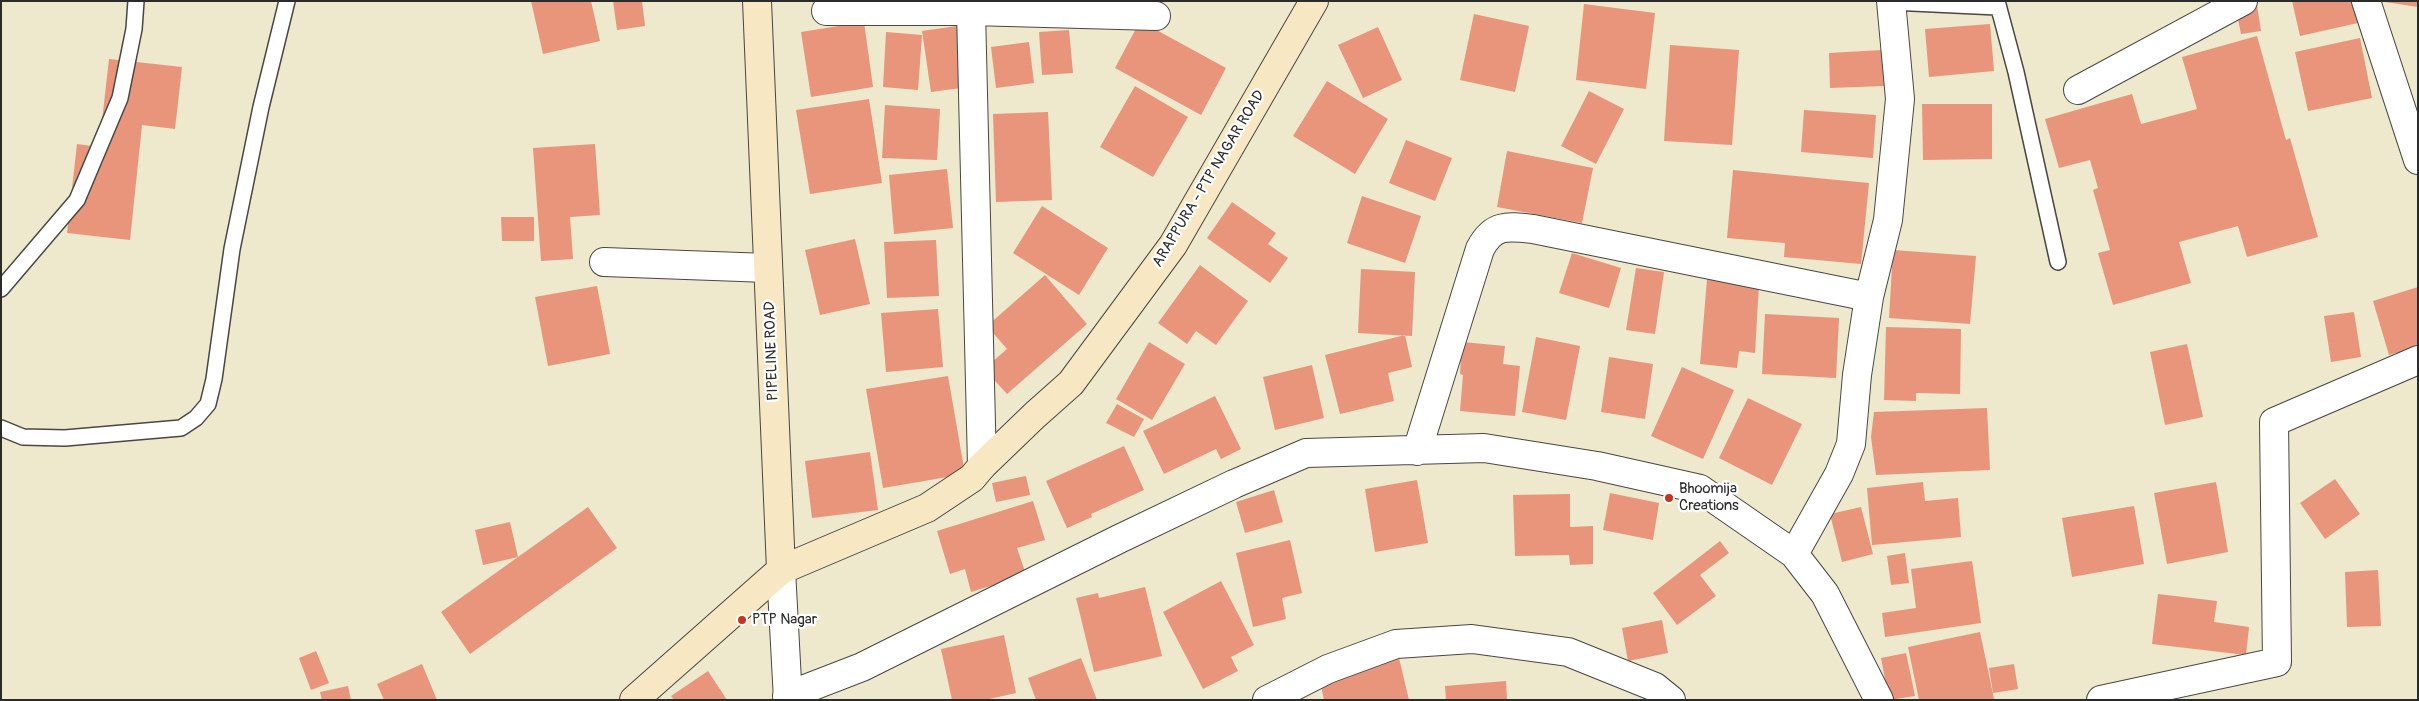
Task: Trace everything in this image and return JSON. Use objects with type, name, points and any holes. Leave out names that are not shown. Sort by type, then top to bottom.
[{"type":"street","name":"PIPELINE ROAD","points":[[756,1],[787,698]]},
{"type":"street","name":"ARAPPURA - PTP NAGAR ROAD","points":[[634,700],[781,570],[927,508],[972,478],[982,466],[1071,383],[1173,245],[1314,1]]},
{"type":"street","points":[[2078,90],[2243,1]]},
{"type":"street","points":[[2366,1],[2418,160]]},
{"type":"street","points":[[1794,554],[1839,474],[1851,444],[1857,375],[1869,297],[1888,220],[1900,100],[1891,2]]},
{"type":"street","points":[[826,11],[1156,16]]},
{"type":"street","points":[[971,12],[982,466]]},
{"type":"street","points":[[1417,451],[1480,249],[1486,237],[1496,229],[1513,227],[1533,229],[1869,297]]},
{"type":"street","points":[[604,262],[768,268]]},
{"type":"street","points":[[2101,700],[2277,662],[2274,422],[2418,360]]},
{"type":"street","points":[[787,698],[862,667],[1119,539],[1234,484],[1306,453],[1484,448],[1597,466],[1700,489],[1794,554],[1825,594],[1879,700]]},
{"type":"street","points":[[1267,700],[1328,669],[1396,644],[1472,639],[1568,652],[1655,687],[1671,700]]},
{"type":"lane","points":[[1,289],[78,200],[120,98],[134,29],[136,1]]},
{"type":"lane","points":[[1,428],[23,437],[65,438],[181,428],[196,418],[208,404],[214,379],[232,248],[261,107],[287,1]]},
{"type":"lane","points":[[1891,2],[1997,4],[2016,72],[2058,262]]},
{"type":"building","points":[[531,1],[591,1],[600,41],[543,54]]},
{"type":"building","points":[[613,1],[642,1],[645,26],[617,30]]},
{"type":"building","points":[[2292,1],[2353,1],[2358,23],[2300,36]]},
{"type":"building","points":[[2418,1],[2418,7],[2385,2]]},
{"type":"building","points":[[1584,4],[1655,13],[1646,89],[1576,80]]},
{"type":"building","points":[[2257,5],[2261,31],[2241,34],[2236,9]]},
{"type":"building","points":[[1474,14],[1529,26],[1515,92],[1460,80]]},
{"type":"building","points":[[1140,21],[1226,68],[1201,115],[1115,68]]},
{"type":"building","points":[[864,22],[873,87],[811,97],[801,32]]},
{"type":"building","points":[[1990,24],[1994,71],[1929,77],[1925,29]]},
{"type":"building","points":[[964,25],[968,87],[931,92],[922,31]]},
{"type":"building","points":[[1378,27],[1402,80],[1363,98],[1338,45]]},
{"type":"building","points":[[1069,30],[1073,73],[1042,75],[1039,32]]},
{"type":"building","points":[[886,32],[922,35],[918,90],[883,87]]},
{"type":"building","points":[[2257,36],[2286,140],[2290,138],[2318,237],[2247,257],[2238,226],[2179,242],[2191,283],[2113,305],[2098,253],[2110,250],[2093,190],[2098,188],[2090,160],[2059,168],[2045,119],[2132,94],[2141,124],[2197,109],[2182,57]]},
{"type":"building","points":[[2360,38],[2372,98],[2308,111],[2295,52]]},
{"type":"building","points":[[1029,42],[1034,83],[996,88],[991,47]]},
{"type":"building","points":[[1670,45],[1739,50],[1732,145],[1664,141]]},
{"type":"building","points":[[1882,50],[1884,86],[1830,88],[1829,53]]},
{"type":"building","points":[[109,59],[182,67],[175,129],[142,125],[130,240],[67,233],[77,144],[99,147]]},
{"type":"building","points":[[1327,81],[1388,119],[1355,174],[1293,136]]},
{"type":"building","points":[[1135,86],[1188,117],[1153,177],[1100,147]]},
{"type":"building","points":[[1589,91],[1624,109],[1596,164],[1561,146]]},
{"type":"building","points":[[869,99],[882,183],[810,194],[796,110]]},
{"type":"building","points":[[1922,104],[1992,104],[1992,159],[1923,160]]},
{"type":"building","points":[[885,105],[940,109],[937,160],[882,158]]},
{"type":"building","points":[[1804,110],[1876,115],[1873,158],[1801,152]]},
{"type":"building","points":[[1048,112],[1052,200],[996,202],[993,114]]},
{"type":"building","points":[[1406,140],[1452,158],[1435,201],[1389,183]]},
{"type":"building","points":[[595,144],[600,215],[570,217],[573,259],[541,261],[533,148]]},
{"type":"building","points":[[1507,151],[1593,168],[1582,223],[1497,207]]},
{"type":"building","points":[[947,169],[953,228],[894,234],[889,175]]},
{"type":"building","points":[[1733,170],[1869,183],[1861,264],[1784,257],[1785,243],[1727,238]]},
{"type":"building","points":[[1362,196],[1421,216],[1405,263],[1347,243]]},
{"type":"building","points":[[1232,202],[1276,233],[1268,244],[1288,258],[1270,283],[1207,238]]},
{"type":"building","points":[[1042,206],[1108,248],[1079,295],[1013,253]]},
{"type":"building","points":[[501,217],[534,217],[534,241],[502,241]]},
{"type":"building","points":[[855,239],[870,304],[820,315],[805,250]]},
{"type":"building","points":[[936,240],[939,296],[887,298],[884,242]]},
{"type":"building","points":[[1893,250],[1976,256],[1970,324],[1889,318]]},
{"type":"building","points":[[1572,253],[1621,268],[1609,308],[1559,293]]},
{"type":"building","points":[[1200,265],[1248,301],[1216,345],[1196,331],[1187,344],[1158,323]]},
{"type":"building","points":[[1636,268],[1664,272],[1655,334],[1626,330]]},
{"type":"building","points":[[1361,269],[1415,272],[1412,336],[1358,333]]},
{"type":"building","points":[[1045,275],[1087,324],[1007,394],[984,369],[1007,349],[987,326]]},
{"type":"building","points":[[1707,279],[1759,284],[1755,353],[1739,351],[1737,368],[1700,364]]},
{"type":"building","points":[[597,286],[610,354],[548,366],[535,297]]},
{"type":"building","points":[[2418,287],[2418,347],[2389,355],[2373,301]]},
{"type":"building","points":[[938,309],[943,367],[886,372],[881,313]]},
{"type":"building","points":[[2354,312],[2361,357],[2331,362],[2324,316]]},
{"type":"building","points":[[1765,314],[1839,318],[1836,378],[1762,374]]},
{"type":"building","points":[[1886,327],[1961,329],[1960,394],[1916,393],[1916,401],[1884,400]]},
{"type":"building","points":[[1405,335],[1412,367],[1388,373],[1394,401],[1340,414],[1325,355]]},
{"type":"building","points":[[1536,337],[1580,346],[1566,420],[1522,412]]},
{"type":"building","points":[[1149,342],[1185,364],[1152,420],[1116,399]]},
{"type":"building","points":[[1462,342],[1505,346],[1503,364],[1520,366],[1515,416],[1460,411],[1463,375],[1460,374]]},
{"type":"building","points":[[2187,344],[2203,417],[2165,425],[2150,352]]},
{"type":"building","points":[[1609,357],[1653,364],[1645,419],[1601,412]]},
{"type":"building","points":[[1312,365],[1324,418],[1275,430],[1263,377]]},
{"type":"building","points":[[1682,367],[1734,390],[1703,459],[1651,436]]},
{"type":"building","points":[[948,376],[965,474],[883,488],[866,389]]},
{"type":"building","points":[[1215,396],[1241,449],[1221,459],[1216,449],[1164,474],[1143,431]]},
{"type":"building","points":[[1748,398],[1802,424],[1772,485],[1719,458]]},
{"type":"building","points":[[1117,404],[1144,419],[1134,437],[1106,423]]},
{"type":"building","points":[[1987,408],[1990,470],[1876,475],[1871,437],[1874,412]]},
{"type":"building","points":[[1124,446],[1144,490],[1091,514],[1092,517],[1067,528],[1046,481]]},
{"type":"building","points":[[870,452],[878,510],[812,518],[805,461]]},
{"type":"building","points":[[1026,476],[1030,495],[996,502],[992,483]]},
{"type":"building","points":[[2335,479],[2360,514],[2325,539],[2300,503]]},
{"type":"building","points":[[1417,480],[1428,543],[1375,552],[1365,489]]},
{"type":"building","points":[[1923,482],[1925,501],[1958,498],[1961,537],[1872,545],[1867,488]]},
{"type":"building","points":[[2216,482],[2228,552],[2167,564],[2154,493]]},
{"type":"building","points":[[1274,490],[1283,522],[1245,533],[1236,502]]},
{"type":"building","points":[[1610,493],[1659,503],[1653,540],[1603,530]]},
{"type":"building","points":[[1570,494],[1570,527],[1593,526],[1593,564],[1570,565],[1569,555],[1515,556],[1513,495]]},
{"type":"building","points":[[1033,501],[1045,540],[1017,548],[1026,575],[971,592],[965,569],[950,574],[937,531]]},
{"type":"building","points":[[2134,506],[2144,564],[2072,577],[2062,518]]},
{"type":"building","points":[[588,507],[617,548],[470,654],[441,612]]},
{"type":"building","points":[[1861,507],[1873,554],[1842,562],[1830,514]]},
{"type":"building","points":[[510,522],[518,557],[483,565],[475,530]]},
{"type":"building","points":[[1290,540],[1302,593],[1282,598],[1286,619],[1253,627],[1236,553]]},
{"type":"building","points":[[1720,541],[1729,553],[1700,575],[1716,596],[1677,625],[1653,593]]},
{"type":"building","points":[[1905,553],[1909,583],[1891,585],[1887,556]]},
{"type":"building","points":[[1972,561],[1981,623],[1885,637],[1882,613],[1916,608],[1911,569]]},
{"type":"building","points":[[2378,570],[2381,626],[2347,627],[2345,572]]},
{"type":"building","points":[[1221,581],[1254,645],[1231,657],[1238,671],[1203,689],[1163,612]]},
{"type":"building","points":[[1145,587],[1162,656],[1094,672],[1076,598],[1098,593],[1099,598]]},
{"type":"building","points":[[2158,594],[2217,601],[2214,622],[2249,627],[2246,655],[2152,644]]},
{"type":"building","points":[[1662,620],[1668,653],[1628,661],[1622,628]]},
{"type":"building","points":[[1980,632],[1994,699],[1919,700],[1908,647]]},
{"type":"building","points":[[1004,635],[1016,693],[985,700],[952,700],[941,649]]},
{"type":"building","points":[[316,651],[329,683],[311,690],[299,658]]},
{"type":"building","points":[[1906,653],[1915,696],[1889,700],[1881,658]]},
{"type":"building","points":[[1081,658],[1097,700],[1036,700],[1028,678]]},
{"type":"building","points":[[1399,658],[1409,700],[1324,700],[1319,676]]},
{"type":"building","points":[[422,664],[437,700],[384,700],[377,684]]},
{"type":"building","points":[[2014,664],[2018,689],[1993,693],[1989,668]]},
{"type":"building","points":[[708,671],[727,700],[674,700],[671,696]]},
{"type":"building","points":[[1506,681],[1507,700],[1446,700],[1445,686]]},
{"type":"building","points":[[348,686],[351,700],[322,700],[320,692]]},
{"type":"place","name":"Bhoomija Creations","points":[[1669,498]]},
{"type":"place","name":"PTP Nagar","points":[[742,620]]}]
